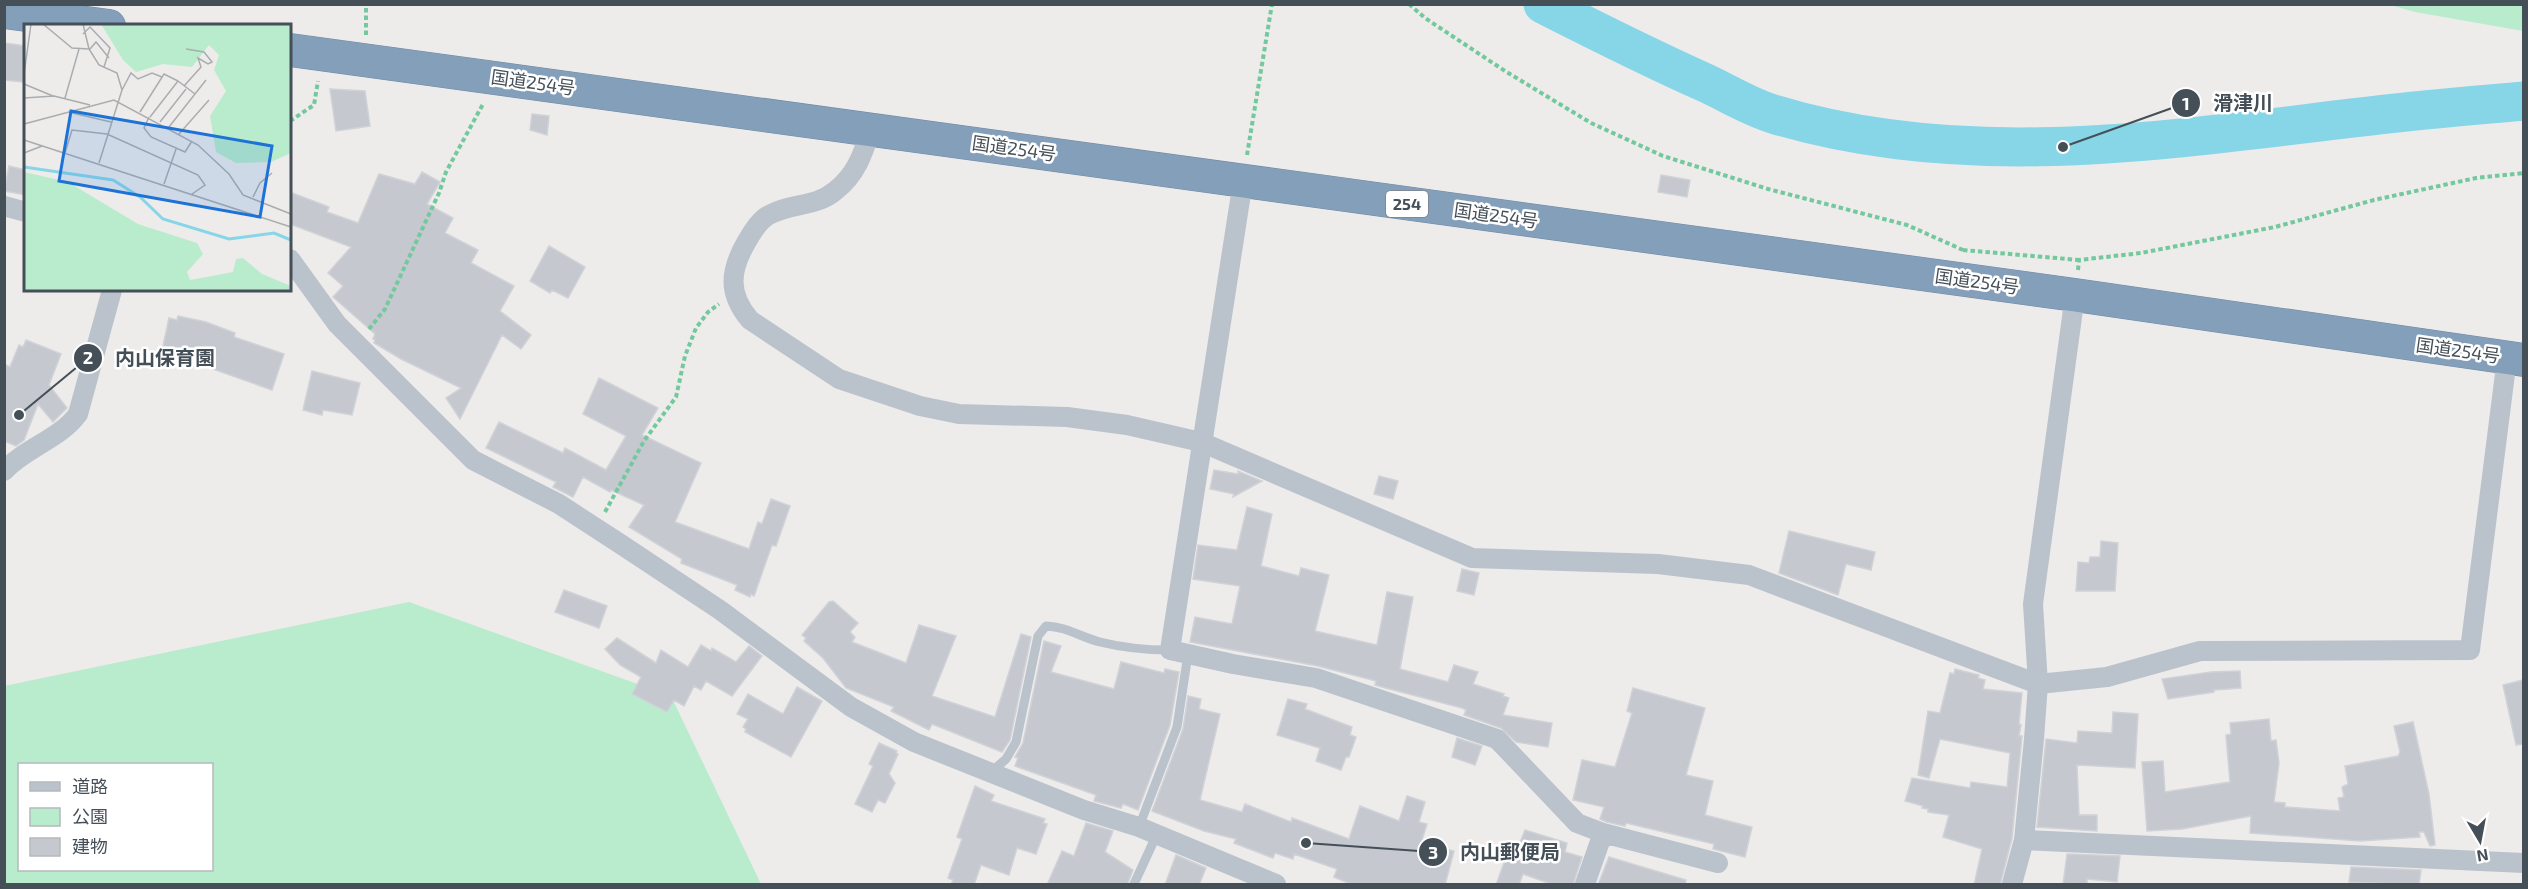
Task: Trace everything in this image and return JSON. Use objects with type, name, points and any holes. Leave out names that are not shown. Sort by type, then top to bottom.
[{"type":"highway","points":[[4,12],[94,24]]},
{"type":"highway","name":"国道254号","points":[[305,52],[1243,181],[1965,265],[2075,295],[2515,359]]},
{"type":"street","points":[[871,129],[859,164],[836,191],[823,200],[772,213],[754,229],[736,259],[732,273],[740,308],[750,320],[839,378],[920,406],[959,414],[1067,417],[1126,425],[1201,442],[1472,558],[1658,564],[1749,575],[2038,684],[2107,677],[2200,651],[2470,650],[2515,359]]},
{"type":"street","points":[[1243,181],[1201,442],[1179,652],[1316,678],[1497,739],[1577,823],[1603,833],[1718,863]]},
{"type":"street","points":[[4,206],[24,211]]},
{"type":"street","points":[[291,260],[337,324],[473,460],[559,504],[596,528],[720,610],[851,707],[914,742],[1084,810],[1157,834],[1276,885]]},
{"type":"street","points":[[6,467],[71,423],[78,414],[112,291]]},
{"type":"street","points":[[2012,885],[2024,840],[2038,684],[2033,604],[2075,295]]},
{"type":"street","points":[[1585,885],[1603,833]]},
{"type":"street","points":[[2024,840],[2523,863]]},
{"type":"lane","points":[[989,773],[1006,759],[1016,741],[1038,636],[1046,626],[1064,627],[1098,642],[1136,650],[1179,652],[1177,727],[1139,827]]},
{"type":"lane","points":[[1134,885],[1157,834]]},
{"type":"path","points":[[1243,181],[1272,4]]},
{"type":"path","points":[[1410,4],[1425,18],[1505,71],[1592,123],[1663,156],[1768,189],[1906,225],[1965,265],[2079,260],[2141,253],[2275,227],[2374,200],[2476,178],[2523,173]]},
{"type":"path","points":[[291,120],[314,105],[319,78],[305,52]]},
{"type":"path","points":[[355,342],[385,309],[439,193],[446,171],[481,110],[492,78]]},
{"type":"path","points":[[2075,295],[2079,260]]},
{"type":"path","points":[[596,528],[644,441],[676,397],[685,356],[696,327],[708,312],[735,294]]},
{"type":"green space","points":[[2390,5],[2523,5],[2523,31],[2415,12]]},
{"type":"green space","points":[[409,602],[671,696],[761,884],[5,884],[4,686]]},
{"type":"building","points":[[4,43],[24,46],[23,82],[4,80]]},
{"type":"building","points":[[330,89],[365,91],[370,126],[336,131]]},
{"type":"building","points":[[532,114],[549,116],[547,135],[530,130]]},
{"type":"building","points":[[9,166],[24,170],[24,195],[4,191]]},
{"type":"building","points":[[422,172],[440,182],[427,204],[453,218],[445,233],[478,250],[471,263],[514,286],[500,311],[531,335],[521,349],[502,335],[460,419],[446,398],[461,388],[401,359],[374,343],[375,334],[333,297],[343,286],[328,273],[351,247],[291,224],[291,192],[329,207],[327,212],[358,223],[379,174],[415,184]]},
{"type":"building","points":[[1661,175],[1690,180],[1687,197],[1658,192]]},
{"type":"building","points":[[549,246],[585,267],[568,298],[552,290],[550,293],[530,281]]},
{"type":"building","points":[[178,316],[206,322],[235,333],[234,337],[284,354],[272,390],[213,369],[216,359],[163,346],[169,318],[177,320]]},
{"type":"building","points":[[26,340],[61,354],[49,385],[67,408],[53,422],[38,404],[24,440],[16,446],[4,441],[4,364],[10,367],[19,345],[23,347]]},
{"type":"building","points":[[312,371],[360,383],[352,415],[323,410],[322,415],[303,410]]},
{"type":"building","points":[[599,378],[658,408],[642,435],[701,463],[675,522],[749,549],[758,522],[762,524],[771,499],[790,506],[776,546],[772,545],[754,596],[751,594],[750,597],[735,590],[737,585],[681,563],[682,559],[629,527],[644,505],[611,490],[610,492],[583,477],[573,497],[553,487],[556,482],[486,448],[499,422],[563,453],[565,448],[606,470],[626,436],[583,414]]},
{"type":"building","points":[[1214,470],[1238,474],[1238,471],[1262,481],[1233,497],[1234,494],[1210,489]]},
{"type":"building","points":[[1379,476],[1398,481],[1393,499],[1374,494]]},
{"type":"building","points":[[1247,507],[1272,514],[1261,566],[1299,576],[1301,568],[1329,575],[1315,631],[1377,645],[1387,592],[1413,597],[1400,669],[1448,682],[1454,665],[1478,672],[1473,684],[1504,694],[1503,696],[1509,698],[1503,715],[1552,723],[1548,747],[1516,742],[1501,728],[1464,715],[1466,710],[1462,708],[1375,685],[1376,681],[1318,666],[1190,642],[1195,617],[1232,624],[1240,586],[1193,579],[1198,545],[1237,550]]},
{"type":"building","points":[[1789,531],[1875,552],[1871,570],[1846,564],[1838,595],[1779,573]]},
{"type":"building","points":[[2101,541],[2118,543],[2115,591],[2076,591],[2078,562],[2089,563],[2090,557],[2100,557]]},
{"type":"building","points":[[1462,569],[1479,573],[1474,595],[1457,591]]},
{"type":"building","points":[[564,590],[607,606],[599,628],[555,612]]},
{"type":"building","points":[[833,601],[858,623],[850,632],[855,637],[852,642],[906,663],[919,625],[956,636],[932,696],[995,717],[1021,634],[1031,637],[1010,740],[1002,752],[932,724],[929,730],[891,711],[894,707],[846,688],[823,658],[804,641],[806,638],[802,635],[829,602]]},
{"type":"building","points":[[617,638],[656,663],[661,650],[688,667],[701,645],[711,651],[712,648],[736,662],[749,646],[762,656],[732,696],[706,681],[701,690],[694,686],[684,706],[674,700],[667,712],[632,694],[641,677],[620,665],[605,649]]},
{"type":"building","points":[[1044,641],[1061,646],[1051,672],[1114,689],[1121,662],[1164,673],[1165,669],[1179,672],[1170,725],[1138,810],[1123,804],[1121,808],[1094,801],[1096,795],[1015,766],[1018,758],[1015,757],[1023,743]]},
{"type":"building","points":[[1955,669],[1979,675],[1978,678],[1985,680],[1983,689],[2022,693],[2019,736],[2022,736],[2012,838],[2000,885],[1974,885],[1982,849],[1943,837],[1949,815],[1928,812],[1928,809],[1922,808],[1923,806],[1905,801],[1912,778],[1970,788],[1971,782],[2007,787],[2010,753],[1940,739],[1929,778],[1918,775],[1928,711],[1940,713],[1950,673],[1954,674]]},
{"type":"building","points":[[2240,671],[2241,688],[2214,690],[2214,692],[2168,699],[2162,679],[2211,672]]},
{"type":"building","points":[[2523,680],[2523,744],[2516,745],[2503,685]]},
{"type":"building","points":[[797,687],[822,701],[791,757],[745,732],[746,729],[743,727],[748,719],[737,714],[748,694],[783,714]]},
{"type":"building","points":[[1633,688],[1705,708],[1686,775],[1713,781],[1705,815],[1752,827],[1745,857],[1713,849],[1714,844],[1626,823],[1625,826],[1607,822],[1600,819],[1604,807],[1573,800],[1582,760],[1615,767],[1632,713],[1627,711]]},
{"type":"building","points":[[1188,696],[1201,699],[1199,709],[1220,714],[1200,800],[1242,812],[1245,804],[1291,822],[1292,818],[1349,839],[1360,806],[1399,821],[1407,796],[1425,802],[1419,822],[1427,824],[1421,843],[1454,851],[1445,885],[1353,885],[1334,877],[1337,869],[1294,854],[1293,859],[1275,853],[1273,858],[1234,843],[1236,839],[1204,831],[1152,811],[1183,729]]},
{"type":"building","points":[[1288,699],[1307,704],[1305,709],[1352,727],[1350,735],[1356,737],[1349,757],[1346,757],[1341,770],[1316,761],[1320,748],[1277,735]]},
{"type":"building","points":[[2113,712],[2138,714],[2135,768],[2077,765],[2079,815],[2097,815],[2097,831],[2037,827],[2046,739],[2077,743],[2078,731],[2112,733]]},
{"type":"building","points":[[2269,719],[2271,741],[2276,740],[2279,763],[2274,802],[2285,803],[2285,807],[2340,811],[2338,798],[2344,797],[2342,787],[2348,784],[2345,766],[2398,756],[2400,752],[2394,726],[2413,722],[2429,794],[2435,845],[2430,846],[2424,832],[2419,832],[2420,837],[2360,841],[2250,833],[2251,816],[2182,829],[2147,831],[2142,762],[2163,761],[2165,792],[2230,782],[2226,735],[2231,734],[2230,723]]},
{"type":"building","points":[[1457,738],[1482,746],[1475,765],[1452,757]]},
{"type":"building","points":[[879,743],[897,751],[898,754],[889,774],[895,783],[885,803],[878,800],[872,812],[855,804],[873,766],[869,764]]},
{"type":"building","points":[[975,786],[994,795],[991,801],[1045,819],[1043,823],[1047,824],[1036,854],[1017,848],[1009,875],[981,865],[974,885],[951,885],[953,880],[948,878],[962,839],[957,837]]},
{"type":"building","points":[[1086,823],[1113,831],[1105,852],[1133,870],[1127,885],[1047,885],[1062,851],[1074,856]]},
{"type":"building","points":[[1525,830],[1567,843],[1565,852],[1582,857],[1573,885],[1554,885],[1523,874],[1519,885],[1496,885],[1505,860],[1512,863]]},
{"type":"building","points":[[2067,854],[2120,856],[2117,882],[2087,879],[2087,885],[2063,885]]},
{"type":"building","points":[[1176,855],[1206,868],[1199,885],[1165,885]]},
{"type":"building","points":[[1609,857],[1686,880],[1685,885],[1598,885]]},
{"type":"building","points":[[2351,867],[2421,870],[2419,885],[2349,882]]},
{"type":"waterway","points":[[1543,4],[1764,111],[1849,132],[1925,143],[2002,147],[2079,146],[2524,101]]},
{"type":"place","name":"滑津川","points":[[2063,147]]},
{"type":"place","name":"内山保育園","points":[[19,415]]},
{"type":"place","name":"内山郵便局","points":[[1306,843]]}]
